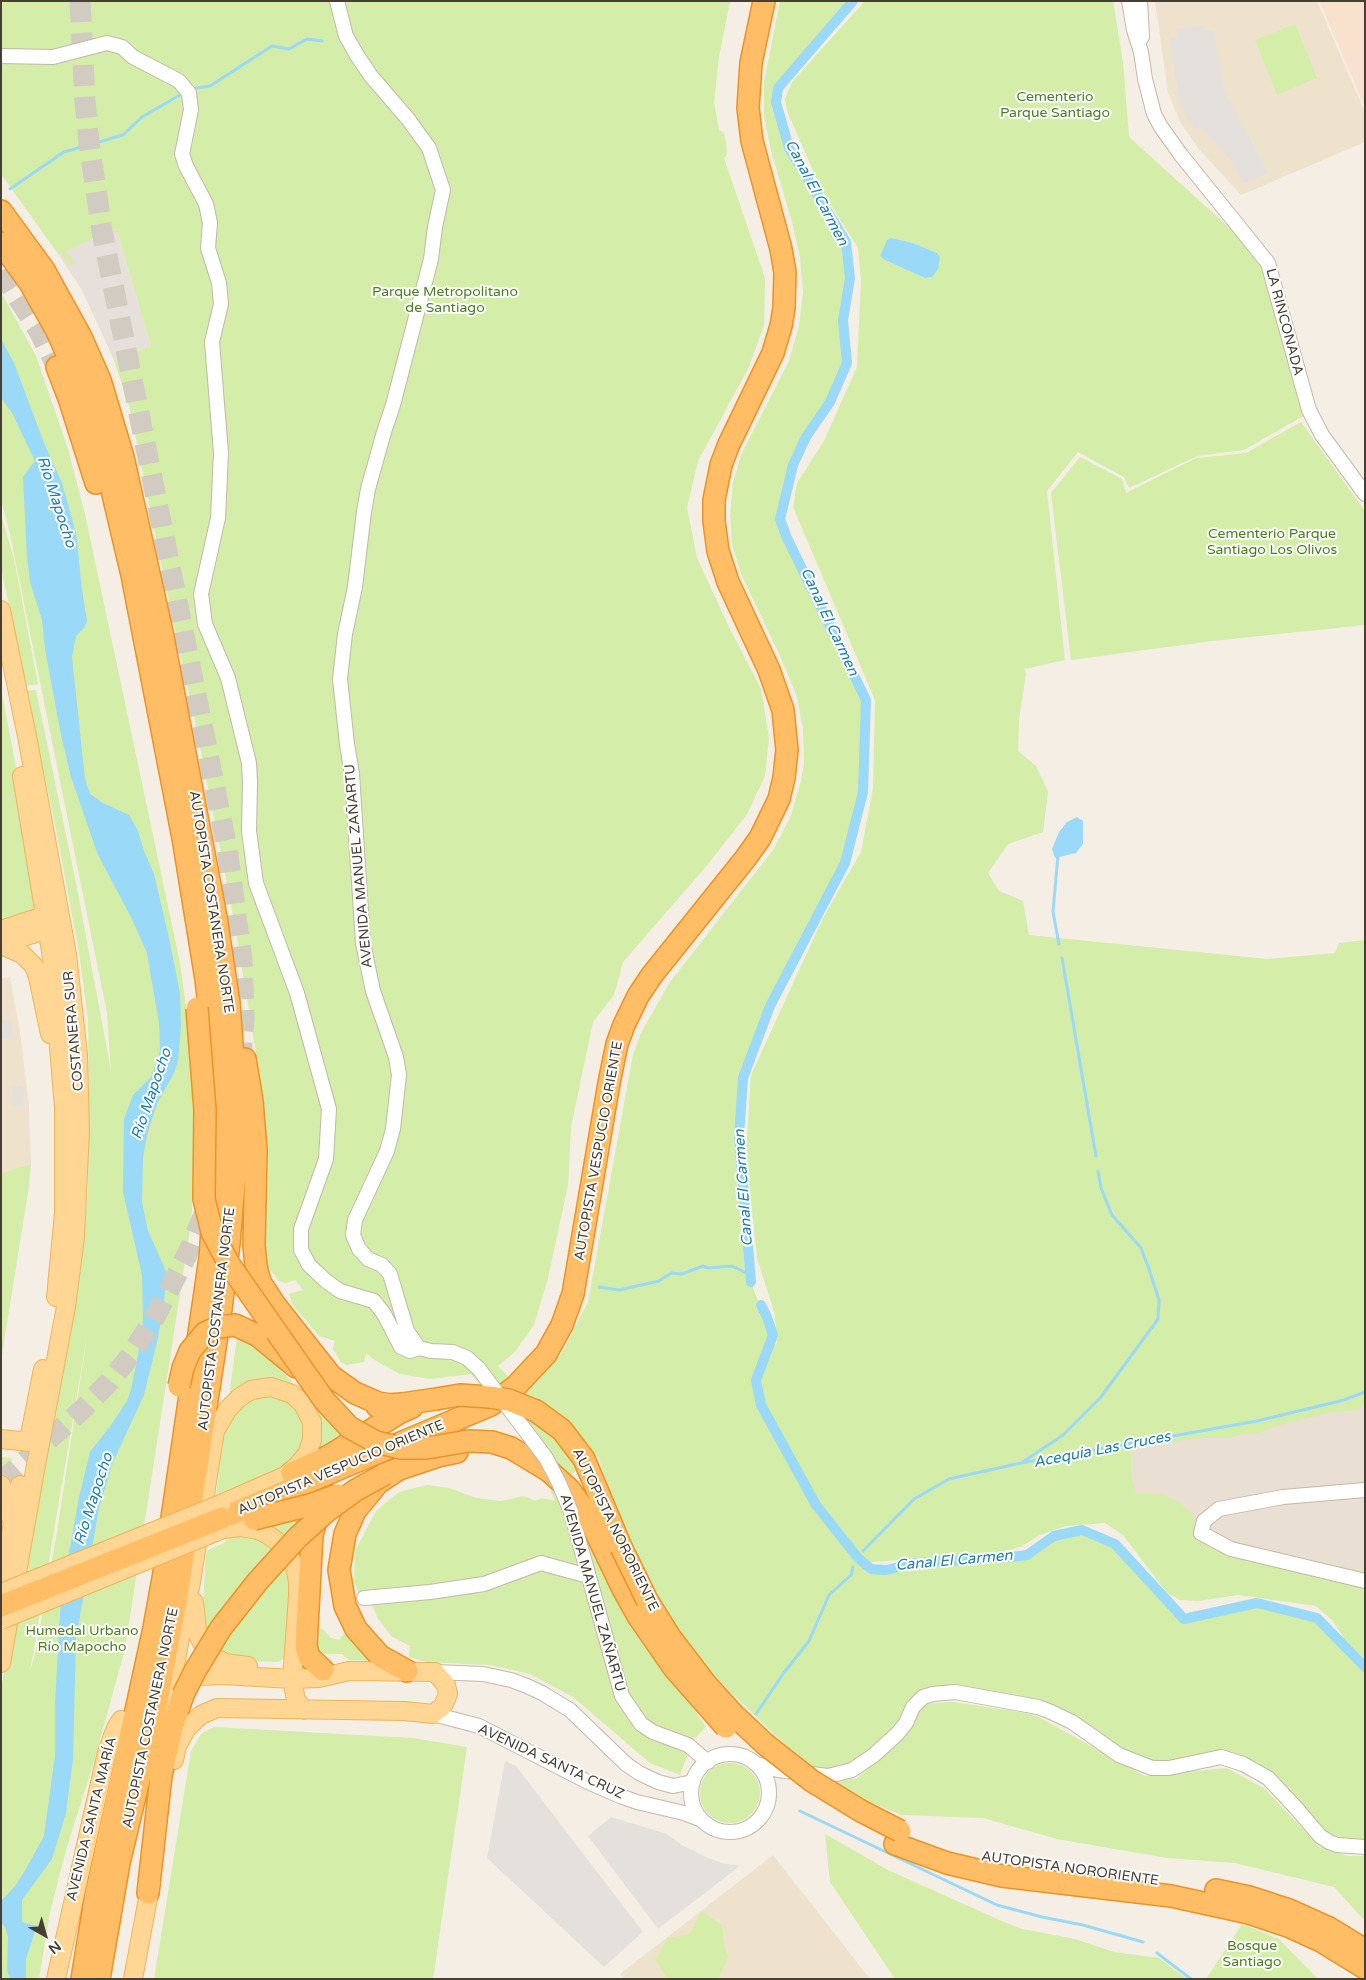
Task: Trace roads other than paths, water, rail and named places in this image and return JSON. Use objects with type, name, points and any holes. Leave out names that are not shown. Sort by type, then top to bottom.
[{"type":"highway","name":"AUTOPISTA VESPUCIO ORIENTE","points":[[1,1606],[223,1521],[295,1480],[380,1452],[471,1414],[498,1400],[537,1364],[553,1342],[567,1315],[573,1294],[609,1083],[624,1025],[638,996],[652,975],[760,838],[775,810],[782,789],[787,750],[786,728],[780,700],[769,670],[726,577],[716,542],[714,516],[716,488],[721,465],[729,444],[773,354],[784,308],[785,272],[781,249],[756,156],[749,116],[749,73],[764,1]]},
{"type":"highway","name":"AUTOPISTA COSTANERA NORTE","points":[[1,211],[44,270],[70,315],[100,380],[114,424],[162,632],[209,879],[224,968],[233,1055],[237,1131],[236,1160],[225,1278],[177,1596],[155,1712],[118,1871],[99,1979]]},
{"type":"highway","name":"AUTOPISTA COSTANERA NORTE","points":[[1,243],[30,284],[52,320],[83,390],[107,469],[132,575],[183,838],[212,1016],[218,1095],[218,1154],[210,1258],[174,1511],[156,1619],[128,1715],[82,1979]]},
{"type":"highway","points":[[57,367],[70,401],[107,516],[132,575]]},
{"type":"highway","points":[[183,838],[186,910],[197,1008],[205,1110],[204,1199],[207,1217],[215,1239],[229,1264],[324,1400],[349,1427],[376,1442],[401,1448],[427,1448],[468,1441],[484,1441],[501,1444],[528,1458]]},
{"type":"highway","points":[[224,968],[252,1101],[256,1150],[253,1237],[258,1274],[264,1289],[274,1305],[329,1385]]},
{"type":"highway","points":[[215,1431],[234,1299],[243,1210],[247,1130],[246,1069]]},
{"type":"highway","points":[[128,1715],[147,1609],[179,1386],[183,1368],[190,1351],[205,1334],[218,1327],[234,1325],[257,1335],[329,1385],[378,1403],[391,1405],[436,1399]]},
{"type":"highway","name":"AUTOPISTA NORORIENTE","points":[[436,1399],[460,1395],[509,1400],[536,1411],[562,1430],[584,1458],[621,1548],[640,1587],[670,1637],[705,1683],[734,1715],[766,1745],[812,1781],[861,1811],[898,1837],[947,1863],[1002,1876],[1171,1896],[1249,1913],[1288,1926],[1340,1952],[1365,1968]]},
{"type":"highway","points":[[295,1480],[399,1413],[436,1399]]},
{"type":"highway","points":[[223,1521],[254,1519],[320,1502],[394,1470],[438,1456],[471,1450],[496,1450],[528,1458]]},
{"type":"highway","points":[[323,1670],[309,1657],[306,1646],[314,1527],[325,1497],[350,1470],[380,1452]]},
{"type":"highway","name":"AUTOPISTA NORORIENTE","points":[[528,1458],[556,1477],[576,1498],[587,1514],[619,1582],[638,1616],[664,1656],[688,1687],[720,1722],[786,1780],[852,1822],[898,1837],[1006,1862],[1179,1884],[1249,1897],[1309,1919],[1365,1950]]},
{"type":"highway","points":[[394,1470],[378,1483],[355,1511],[343,1540],[339,1570],[342,1594],[356,1629],[380,1656],[407,1672]]},
{"type":"highway","points":[[148,1893],[162,1776],[172,1728],[183,1695],[195,1671],[221,1628],[258,1581],[298,1538],[327,1511],[356,1490],[394,1470]]},
{"type":"main road","name":"COSTANERA SUR","points":[[1,610],[28,741],[54,921],[51,951],[65,1144],[61,1246],[54,1311],[33,1448]]},
{"type":"main road","name":"COSTANERA SUR","points":[[1,665],[54,921],[70,980],[78,1055],[79,1168],[70,1281],[62,1335],[33,1448]]},
{"type":"main road","points":[[1,930],[54,921]]},
{"type":"main road","points":[[1,944],[54,921]]},
{"type":"main road","points":[[1,944],[22,954],[34,966],[48,1028],[61,1072]]},
{"type":"main road","points":[[139,1942],[139,1901],[148,1804],[192,1582],[215,1431],[228,1409],[251,1390],[272,1387],[292,1394],[308,1411],[313,1433],[307,1454],[297,1466],[295,1480]]},
{"type":"main road","points":[[1,1440],[33,1448]]},
{"type":"main road","points":[[1,1450],[33,1448]]},
{"type":"main road","points":[[1,1587],[12,1527],[33,1448]]},
{"type":"main road","points":[[1,1663],[33,1448]]},
{"type":"main road","points":[[1,1485],[10,1506],[12,1527]]},
{"type":"main road","points":[[1,1620],[223,1521]]},
{"type":"main road","points":[[1,1593],[223,1521],[266,1534],[282,1545],[291,1559],[298,1582],[292,1674],[296,1700],[304,1710]]},
{"type":"main road","points":[[192,1582],[199,1637],[210,1654],[220,1661],[230,1665],[292,1674],[323,1670],[349,1671]]},
{"type":"main road","name":"AVENIDA SANTA CRUZ","points":[[197,1676],[292,1674],[319,1678],[349,1671],[435,1672]]},
{"type":"main road","points":[[433,1714],[443,1706],[448,1694],[446,1685],[435,1672]]},
{"type":"main road","name":"AVENIDA SANTA CRUZ","points":[[148,1893],[159,1851],[178,1746],[183,1734],[201,1715],[217,1708],[404,1710],[433,1714]]},
{"type":"main road","name":"AVENIDA SANTA MARÍA","points":[[56,1979],[107,1752],[116,1728],[128,1715]]},
{"type":"main road","points":[[133,1979],[148,1893]]},
{"type":"street","name":"AVENIDA MANUEL ZAÑARTU","points":[[337,1],[346,36],[371,76],[408,120],[428,148],[443,190],[436,219],[431,259],[393,405],[368,489],[355,587],[345,634],[340,679],[352,774],[363,943],[373,991],[396,1057],[399,1075],[393,1129],[387,1151],[354,1220],[353,1235],[359,1249],[368,1260],[382,1265],[390,1274],[407,1331],[419,1348],[431,1352],[453,1352],[466,1358],[479,1369],[546,1458],[571,1512],[617,1681],[629,1708],[642,1724],[653,1732],[688,1745],[708,1762]]},
{"type":"street","name":"LA RINCONADA","points":[[1129,1],[1154,114],[1161,127],[1268,263],[1309,410],[1322,435],[1365,494]]},
{"type":"street","name":"LA RINCONADA","points":[[1140,1],[1141,52]]},
{"type":"street","points":[[1,56],[54,58],[107,43],[122,47],[133,57],[179,81],[188,93],[191,110],[182,154],[186,166],[206,204],[210,223],[208,248],[219,283],[220,304],[212,342],[221,453],[218,518],[200,594],[206,624],[228,678],[249,763],[249,831],[256,884],[297,993],[329,1109],[326,1159],[301,1229],[301,1250],[309,1265],[326,1282],[340,1291],[374,1301],[384,1314],[401,1347],[410,1351],[419,1348]]},
{"type":"street","points":[[1365,1490],[1283,1497],[1219,1509],[1204,1521],[1201,1533],[1230,1549],[1365,1581]]},
{"type":"street","points":[[364,1598],[430,1592],[484,1584],[541,1563],[588,1576]]},
{"type":"street","name":"AVENIDA SANTA CRUZ","points":[[435,1672],[483,1674],[511,1680],[527,1686],[570,1710],[590,1727],[626,1764],[639,1774],[673,1786],[693,1782]]},
{"type":"street","points":[[756,1764],[767,1781],[769,1792],[765,1812],[758,1820],[745,1829],[734,1832],[722,1831],[711,1827],[702,1820],[697,1814],[692,1798],[693,1782],[697,1774],[708,1762],[717,1757],[727,1755],[742,1757],[756,1764],[778,1770],[828,1776],[852,1770],[874,1755],[898,1733],[906,1723],[913,1708],[923,1697],[956,1692],[1038,1707],[1051,1712],[1072,1722],[1119,1755],[1152,1768],[1169,1768],[1221,1757],[1242,1764],[1268,1778],[1298,1809],[1320,1836],[1337,1845],[1365,1847]]},
{"type":"street","name":"AVENIDA SANTA CRUZ","points":[[433,1714],[479,1726],[588,1782],[620,1796],[702,1820]]},
{"type":"water","points":[[891,238],[913,243],[937,253],[940,257],[938,269],[932,277],[925,278],[880,256],[887,240]]},
{"type":"water","name":"Río Mapocho","points":[[1,339],[14,363],[44,443],[62,483],[76,533],[87,621],[85,627],[76,636],[72,657],[85,779],[90,794],[103,803],[129,815],[138,831],[154,874],[169,938],[180,993],[181,1026],[178,1062],[157,1104],[147,1135],[143,1158],[142,1202],[148,1231],[166,1271],[164,1305],[144,1395],[113,1462],[99,1508],[76,1639],[73,1759],[66,1813],[52,1859],[22,1900],[22,1922],[37,1926],[26,1959],[26,1979],[10,1979],[7,1970],[8,1937],[5,1927],[1,1923],[1,1901],[15,1886],[44,1836],[55,1756],[55,1703],[61,1598],[79,1497],[90,1452],[127,1401],[138,1355],[143,1321],[142,1275],[123,1192],[124,1119],[133,1095],[151,1077],[159,1056],[160,1047],[159,1023],[147,953],[132,919],[98,855],[71,777],[61,735],[45,649],[42,620],[30,582],[27,557],[23,477],[35,461],[12,413],[1,398]]},
{"type":"water","points":[[1077,817],[1083,821],[1083,844],[1076,853],[1055,858],[1052,849],[1059,832],[1067,822]]},
{"type":"waterway","name":"Canal El Carmen","points":[[751,1282],[739,1137],[743,1078],[770,1006],[845,863],[863,792],[866,700],[787,538],[780,519],[793,465],[806,437],[830,402],[847,363],[843,320],[850,278],[846,242],[789,148],[776,102],[778,88],[853,1]]},
{"type":"waterway","points":[[196,88],[210,86],[272,46],[289,49],[307,39],[322,41]]},
{"type":"waterway","points":[[10,189],[64,152],[123,135],[142,117],[180,95]]},
{"type":"waterway","points":[[1058,855],[1053,912],[1059,944]]},
{"type":"waterway","points":[[1062,958],[1096,1156]]},
{"type":"waterway","points":[[1024,1461],[1063,1435],[1101,1397],[1158,1319],[1159,1300],[1141,1248],[1112,1215],[1101,1188],[1098,1171]]},
{"type":"waterway","points":[[599,1287],[619,1290],[659,1281],[671,1273],[682,1274],[703,1266],[708,1268],[732,1266],[751,1275]]},
{"type":"waterway","name":"Canal El Carmen","points":[[761,1305],[773,1335],[756,1380],[761,1405],[816,1505],[858,1558],[871,1569],[886,1570],[916,1563],[1027,1555],[1054,1536],[1082,1530],[1115,1544],[1184,1619],[1257,1603],[1317,1618],[1365,1667]]},
{"type":"waterway","name":"Acequia Las Cruces","points":[[863,1551],[914,1499],[949,1479],[1021,1463],[1257,1421],[1344,1400],[1365,1392]]},
{"type":"waterway","points":[[756,1714],[783,1674],[809,1641],[829,1595],[851,1575],[853,1567]]},
{"type":"waterway","points":[[800,1811],[997,1905],[1083,1925],[1143,1942]]},
{"type":"waterway","points":[[1157,1953],[1191,1979]]},
{"type":"tunnel","points":[[80,1],[89,143],[102,231],[227,848],[242,960],[244,1019],[240,1073]]},
{"type":"tunnel","points":[[1,271],[39,331],[57,367]]},
{"type":"tunnel","points":[[1,1482],[83,1409],[131,1355],[156,1315],[187,1255],[210,1200]]},
{"type":"park label","name":"Cementerio Parque Santiago","points":[[1055,105]]},
{"type":"park label","name":"Parque Metropolitano de Santiago","points":[[445,300]]},
{"type":"park label","name":"Cementerio Parque Santiago Los Olivos","points":[[1272,542]]},
{"type":"park label","name":"Humedal Urbano Río Mapocho","points":[[82,1639]]},
{"type":"park label","name":"Bosque Santiago","points":[[1252,1954]]}]
